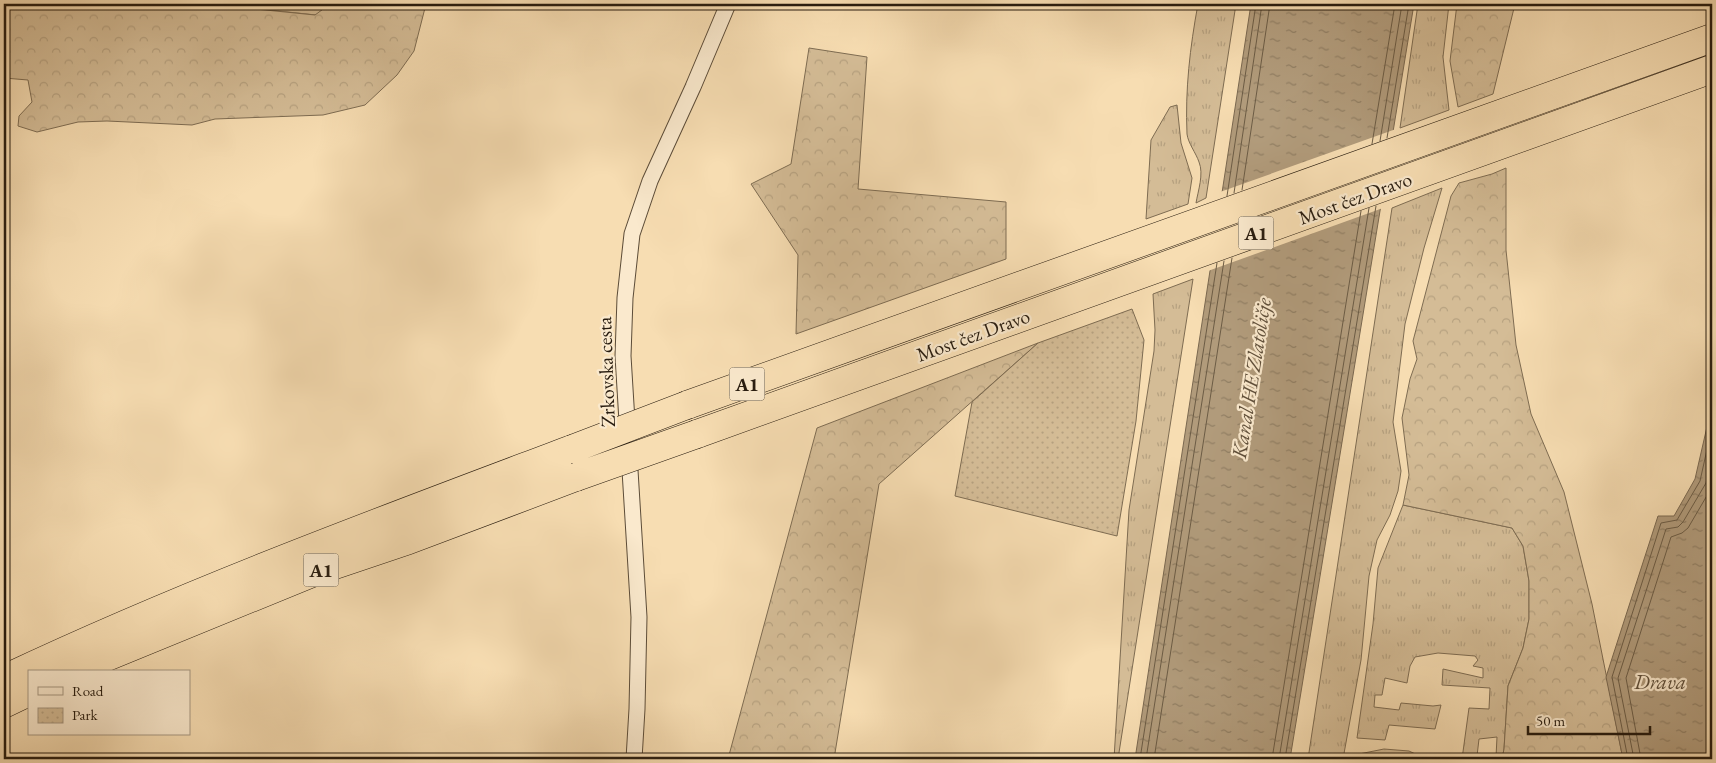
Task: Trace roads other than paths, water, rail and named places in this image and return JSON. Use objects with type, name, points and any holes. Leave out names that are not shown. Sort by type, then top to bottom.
[{"type":"highway","name":"Most čez Dravo","points":[[4,678],[78,644],[228,581],[687,406],[1712,38]]},
{"type":"highway","name":"Most čez Dravo","points":[[75,670],[317,571],[409,540],[576,477],[1712,69]]},
{"type":"highway","points":[[4,704],[28,692]]},
{"type":"street","name":"Zrkovska cesta","points":[[634,759],[639,617],[623,356],[625,298],[632,234],[650,182],[728,4]]},
{"type":"water","name":"Kanal HE Zlatoličje","points":[[1251,4],[1414,4],[1290,759],[1135,759]]},
{"type":"water","name":"Drava","points":[[1712,405],[1712,759],[1623,759],[1606,677],[1658,516],[1674,516],[1695,479]]}]
